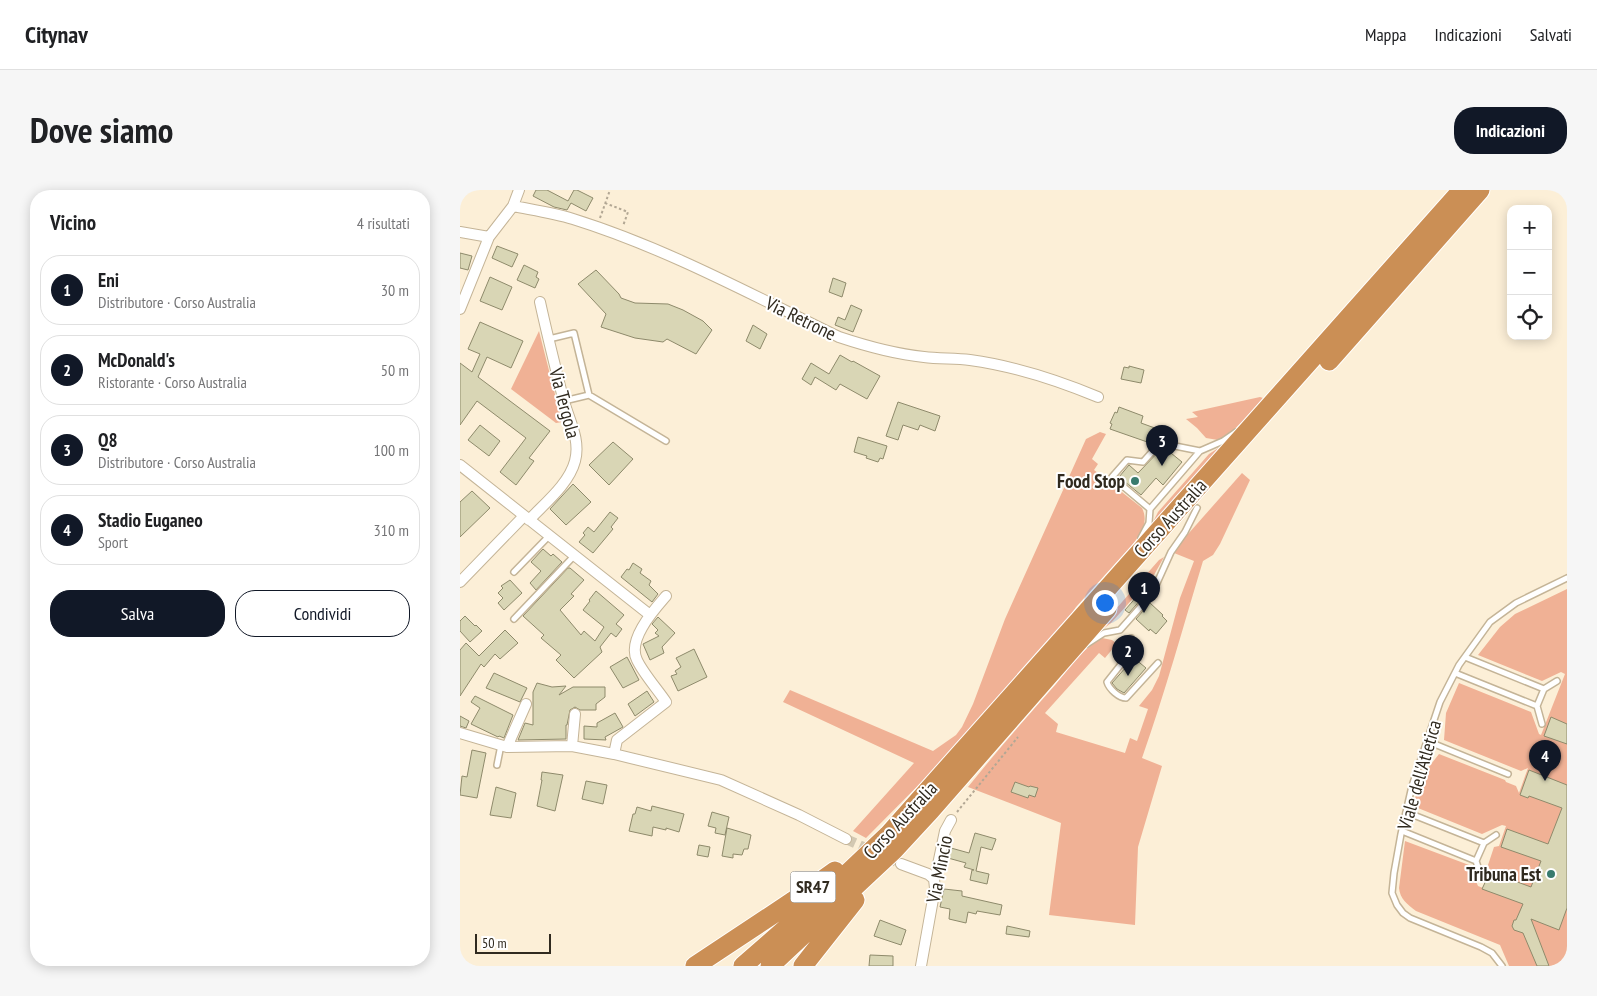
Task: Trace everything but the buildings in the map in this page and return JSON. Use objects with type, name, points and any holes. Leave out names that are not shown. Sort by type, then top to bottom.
[{"type":"highway","name":"Corso Australia","points":[[743,966],[866,857],[922,797],[1462,190]]},
{"type":"highway","name":"Corso Australia","points":[[770,966],[897,857],[931,810],[1132,580],[1404,278],[1480,190]]},
{"type":"highway","name":"SR47","points":[[695,966],[793,901],[834,871],[858,853],[880,831],[922,797]]},
{"type":"highway","name":"SR47","points":[[803,966],[852,903],[897,857]]},
{"type":"street","points":[[460,309],[489,237],[513,206],[519,190]]},
{"type":"street","name":"Via Retrone","points":[[513,206],[572,219],[628,238],[676,258],[839,337],[866,346],[923,357],[970,360],[1056,380],[1098,397]]},
{"type":"street","points":[[460,232],[489,237]]},
{"type":"street","name":"Via Tergola","points":[[460,582],[564,483],[575,461],[576,437],[564,401],[540,302]]},
{"type":"street","points":[[460,465],[650,615]]},
{"type":"street","points":[[614,754],[618,740],[666,702],[636,660],[635,652],[637,638],[650,615],[666,596]]},
{"type":"street","points":[[504,746],[526,704]]},
{"type":"street","points":[[572,746],[575,714]]},
{"type":"street","points":[[460,734],[504,746],[572,746],[614,754],[721,780],[799,815],[846,839]]},
{"type":"street","name":"Via Mincio","points":[[921,966],[935,888],[934,879],[945,831],[951,820]]},
{"type":"street","points":[[897,857],[934,879]]},
{"type":"lane","points":[[549,339],[574,333],[589,395]]},
{"type":"lane","points":[[564,401],[589,395],[666,441]]},
{"type":"lane","points":[[1124,569],[1134,547],[1149,523],[1150,509],[1200,451],[1223,441],[1265,412]]},
{"type":"lane","points":[[1150,509],[1112,477],[1127,460],[1143,462],[1160,443],[1200,451]]},
{"type":"lane","points":[[1082,649],[1104,633],[1120,630],[1152,594],[1171,552],[1185,532],[1197,508]]},
{"type":"lane","points":[[514,572],[549,536]]},
{"type":"lane","points":[[514,619],[574,556]]},
{"type":"lane","name":"Viale dell'Atletica","points":[[1502,966],[1492,953],[1410,918],[1397,905],[1392,893],[1402,830],[1412,786],[1440,702],[1465,657],[1490,622],[1501,613],[1516,603],[1567,578]]},
{"type":"lane","points":[[1131,638],[1130,653],[1107,682],[1108,687],[1122,698],[1126,698],[1158,663]]},
{"type":"lane","points":[[1052,673],[1075,655]]},
{"type":"lane","points":[[1465,657],[1544,689]]},
{"type":"lane","points":[[1455,673],[1537,706]]},
{"type":"lane","points":[[1542,724],[1537,706],[1544,689],[1557,680]]},
{"type":"lane","points":[[1427,742],[1508,774]]},
{"type":"lane","points":[[496,765],[504,746]]},
{"type":"lane","points":[[1406,812],[1484,843]]},
{"type":"lane","points":[[1402,830],[1476,861]]},
{"type":"lane","points":[[1481,876],[1476,861],[1484,843],[1496,835]]},
{"type":"path","points":[[598,223],[610,190]]},
{"type":"path","points":[[605,203],[628,212],[622,231]]},
{"type":"path","name":"Via Mincio","points":[[951,820],[1018,737]]},
{"type":"shaded area","points":[[539,331],[562,422],[556,423],[511,389]]},
{"type":"shaded area","points":[[1260,397],[1263,398],[1242,421],[1231,432],[1218,440],[1206,438],[1186,419],[1198,417],[1192,412]]},
{"type":"shaded area","points":[[1100,432],[1106,434],[1092,459],[1098,464],[1094,470],[1142,508],[1145,518],[1139,536],[1076,607],[1066,622],[976,727],[866,838],[853,831],[914,763],[783,702],[790,690],[933,751],[956,735],[973,704],[1005,619],[1086,439]]},
{"type":"shaded area","points":[[1223,445],[1151,526],[1158,512],[1209,454]]},
{"type":"shaded area","points":[[1242,473],[1250,480],[1220,544],[1213,555],[1203,561],[1142,758],[1162,766],[1138,847],[1135,925],[1049,915],[1061,823],[968,787],[1077,659],[1102,638],[1112,640],[1116,643],[1115,646],[1105,658],[1099,653],[1045,713],[1058,724],[1056,732],[1125,753],[1130,738],[1137,741],[1148,709],[1139,706],[1152,690],[1159,676],[1180,598],[1194,561],[1174,553],[1181,542]]},
{"type":"shaded area","points":[[1164,557],[1154,575],[1111,623],[1103,629],[1100,627],[1159,560]]},
{"type":"shaded area","points":[[1567,589],[1567,966],[1509,966],[1500,945],[1416,911],[1404,901],[1399,888],[1405,841],[1469,865],[1478,886],[1483,888],[1490,870],[1488,865],[1494,847],[1499,846],[1506,826],[1502,825],[1482,834],[1413,806],[1421,777],[1439,754],[1505,780],[1516,786],[1519,793],[1528,768],[1521,771],[1444,740],[1446,713],[1459,683],[1531,712],[1541,735],[1565,674],[1561,672],[1542,681],[1478,655],[1500,627],[1515,614]]},
{"type":"tunnel","points":[[846,839],[901,864]]},
{"type":"place","name":"Q8","points":[[1162,466]]},
{"type":"place","name":"Food Stop","points":[[1135,481]]},
{"type":"place","name":"Eni","points":[[1144,613]]},
{"type":"place","name":"McDonald's","points":[[1128,676]]},
{"type":"place","name":"Stadio Euganeo","points":[[1545,781]]},
{"type":"place","name":"Tribuna Est","points":[[1551,874]]}]
